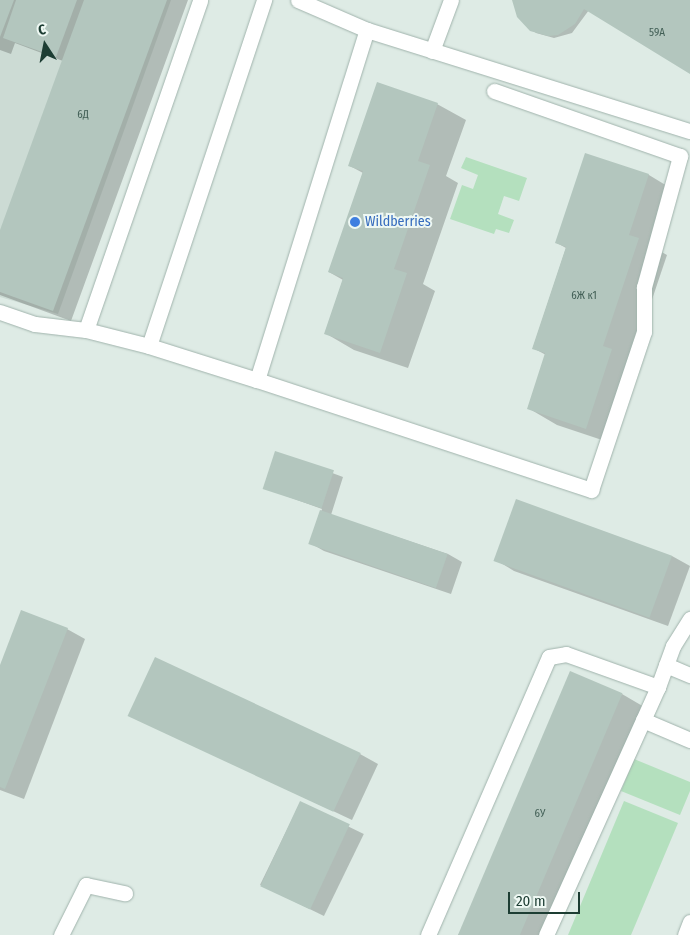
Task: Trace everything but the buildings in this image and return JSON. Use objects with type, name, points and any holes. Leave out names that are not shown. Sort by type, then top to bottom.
[{"type":"street","points":[[86,330],[200,0]]},
{"type":"street","points":[[149,346],[264,0]]},
{"type":"street","points":[[298,0],[367,30],[690,131]]},
{"type":"street","points":[[432,51],[451,0]]},
{"type":"street","points":[[257,380],[367,30]]},
{"type":"street","points":[[0,312],[35,324],[86,330],[149,346],[590,490],[644,332],[644,287],[680,156],[494,91]]},
{"type":"street","points":[[546,935],[658,687],[666,665],[690,619]]},
{"type":"street","points":[[428,935],[549,657],[566,654],[658,687]]},
{"type":"street","points":[[666,665],[690,675]]},
{"type":"street","points":[[643,720],[690,740]]},
{"type":"street","points":[[61,935],[86,885],[125,893]]},
{"type":"street","points":[[685,935],[690,922]]},
{"type":"shaded area","points":[[0,0],[171,0],[58,314],[0,297]]},
{"type":"green space","points":[[466,157],[527,178],[519,201],[504,196],[498,214],[514,220],[509,233],[496,229],[494,234],[450,219],[462,185],[473,189],[478,175],[461,168]]},
{"type":"green space","points":[[634,759],[690,782],[690,791],[680,815],[621,791]]},
{"type":"green space","points":[[624,801],[678,823],[631,935],[568,935]]},
{"type":"place","name":"Wildberries","points":[[355,222]]}]
